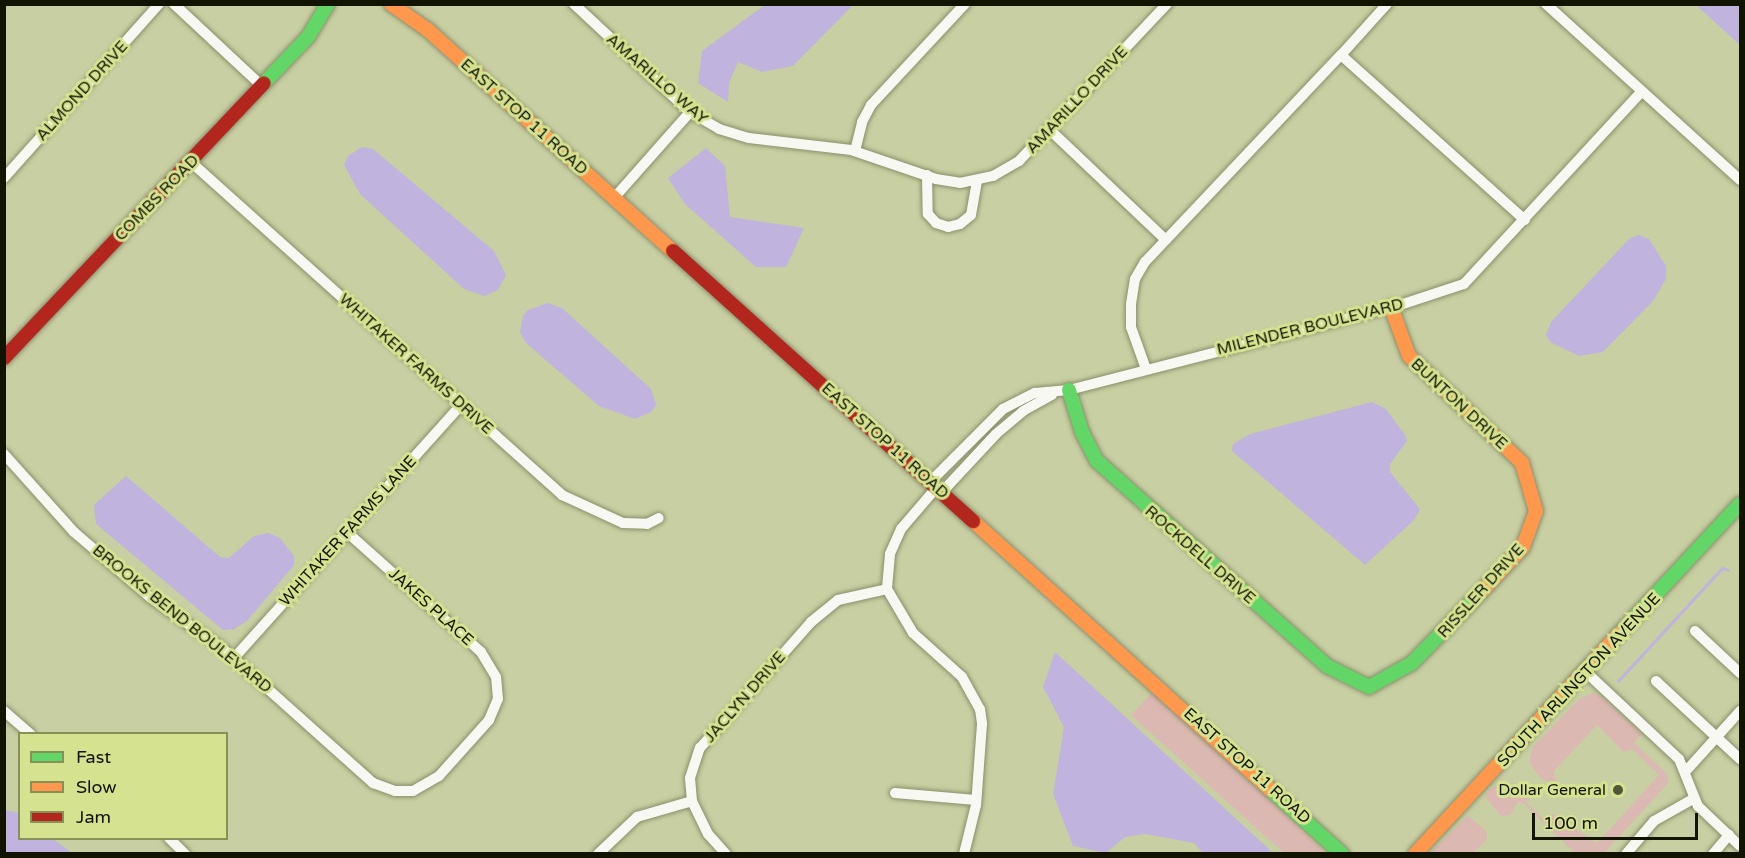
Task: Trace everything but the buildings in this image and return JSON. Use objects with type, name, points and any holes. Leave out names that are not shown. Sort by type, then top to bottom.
[{"type":"street","name":"ALMOND DRIVE","points":[[4,178],[159,4]]},
{"type":"street","points":[[174,4],[262,86]]},
{"type":"street","name":"COMBS ROAD","points":[[4,358],[308,37],[328,4]]},
{"type":"street","name":"COMBS ROAD","points":[[308,37],[319,31],[339,4]]},
{"type":"street","name":"EAST STOP 11 ROAD","points":[[392,4],[428,30],[1342,854]]},
{"type":"street","name":"EAST STOP 11 ROAD","points":[[408,4],[424,18],[428,30]]},
{"type":"street","name":"AMARILLO WAY","points":[[574,4],[690,112],[736,135],[855,152],[927,175]]},
{"type":"street","points":[[855,152],[862,122],[871,105],[965,4]]},
{"type":"street","name":"AMARILLO DRIVE","points":[[927,175],[951,182],[977,181],[1013,166],[1167,4]]},
{"type":"street","points":[[1146,369],[1131,327],[1131,304],[1140,270],[1387,4]]},
{"type":"street","points":[[1546,4],[1740,180]]},
{"type":"street","points":[[1341,55],[1525,220]]},
{"type":"street","name":"MILENDER BOULEVARD","points":[[937,487],[1003,409],[1035,393],[1069,390],[1391,307],[1464,284],[1641,92]]},
{"type":"street","points":[[614,198],[690,112]]},
{"type":"street","points":[[1049,129],[1166,240]]},
{"type":"street","name":"WHITAKER FARMS DRIVE","points":[[191,162],[562,495],[623,524],[647,524],[660,518]]},
{"type":"street","points":[[927,175],[925,208],[936,223],[945,226],[960,224],[970,216],[977,181]]},
{"type":"street","name":"BUNTON DRIVE","points":[[1391,307],[1409,356],[1522,463]]},
{"type":"street","points":[[964,854],[976,800],[982,724],[976,699],[962,677],[913,633],[887,589],[890,555],[901,530],[937,487],[1023,411],[1042,398],[1069,390]]},
{"type":"street","name":"ROCKDELL DRIVE","points":[[1069,390],[1082,432],[1097,461],[1327,666],[1369,687]]},
{"type":"street","name":"WHITAKER FARMS LANE","points":[[234,658],[462,404]]},
{"type":"street","name":"BROOKS BEND BOULEVARD","points":[[5,456],[59,517],[110,563],[234,658],[373,783],[399,792]]},
{"type":"street","name":"RISSLER DRIVE","points":[[1369,687],[1392,677],[1423,654],[1524,548],[1536,511],[1522,463]]},
{"type":"street","name":"SOUTH ARLINGTON AVENUE","points":[[1415,854],[1587,673],[1740,504]]},
{"type":"street","name":"JAKES PLACE","points":[[347,532],[482,652],[495,672],[498,692],[489,720],[438,776],[423,787],[399,792]]},
{"type":"street","name":"JACLYN DRIVE","points":[[726,854],[708,834],[692,801],[690,778],[700,748],[811,622],[838,600],[887,589]]},
{"type":"street","points":[[1695,631],[1740,673]]},
{"type":"street","points":[[1587,673],[1676,756],[1686,771],[1693,798],[1740,846]]},
{"type":"street","points":[[1656,681],[1740,759]]},
{"type":"street","points":[[4,711],[28,732]]},
{"type":"street","points":[[1686,771],[1740,711]]},
{"type":"street","points":[[895,793],[976,800]]},
{"type":"street","points":[[1626,854],[1654,821],[1693,798]]},
{"type":"street","points":[[598,854],[637,817],[692,801]]},
{"type":"street","points":[[1713,854],[1729,835]]},
{"type":"street","points":[[171,840],[185,854]]},
{"type":"shaded area","points":[[766,4],[853,5],[793,66],[762,72],[738,62],[729,83],[728,102],[698,83],[702,51]]},
{"type":"shaded area","points":[[1696,5],[1740,5],[1740,45]]},
{"type":"shaded area","points":[[362,147],[373,149],[494,251],[506,275],[498,290],[484,296],[464,289],[360,194],[344,165],[348,156]]},
{"type":"shaded area","points":[[706,148],[725,166],[730,217],[804,228],[786,267],[756,267],[685,204],[668,178]]},
{"type":"shaded area","points":[[1639,235],[1649,239],[1666,266],[1666,279],[1653,301],[1603,352],[1579,356],[1550,342],[1546,335],[1551,322],[1630,238]]},
{"type":"shaded area","points":[[548,303],[562,308],[651,389],[656,405],[651,412],[635,419],[599,406],[526,343],[520,332],[523,316],[528,310]]},
{"type":"shaded area","points":[[1372,402],[1386,409],[1405,435],[1407,441],[1390,464],[1390,472],[1420,509],[1414,520],[1365,565],[1232,451],[1233,444],[1250,434]]},
{"type":"shaded area","points":[[126,476],[220,557],[229,558],[254,536],[268,533],[280,538],[294,556],[294,565],[247,621],[234,629],[223,630],[96,524],[94,505]]},
{"type":"shaded area","points":[[1055,652],[1273,853],[1203,853],[1194,843],[1145,834],[1125,837],[1106,853],[1073,846],[1053,794],[1064,727],[1043,687]]},
{"type":"shaded area","points":[[1153,691],[1325,853],[1284,853],[1131,715]]},
{"type":"shaded area","points":[[1593,693],[1602,697],[1642,734],[1634,743],[1666,773],[1669,782],[1604,853],[1575,853],[1522,802],[1517,803],[1510,815],[1501,816],[1486,798],[1489,790],[1502,782],[1516,784],[1531,795],[1526,803],[1546,821],[1553,814],[1597,843],[1659,775],[1632,749],[1624,752],[1597,725],[1553,772],[1558,784],[1541,779],[1529,762],[1532,748],[1578,700]]},
{"type":"shaded area","points":[[5,810],[18,813],[18,840],[54,840],[72,853],[5,853]]},
{"type":"shaded area","points":[[1468,816],[1487,832],[1487,839],[1473,853],[1430,853]]},
{"type":"waterway","points":[[1618,681],[1722,568],[1728,570]]},
{"type":"traffic: fast","points":[[264,83],[308,37],[328,4]]},
{"type":"traffic: fast","points":[[1069,390],[1082,432],[1097,461],[1327,666],[1369,687],[1412,663],[1482,591]]},
{"type":"traffic: fast","points":[[1620,633],[1740,504]]},
{"type":"traffic: fast","points":[[1271,790],[1342,854]]},
{"type":"traffic: slow","points":[[391,4],[428,30],[673,251]]},
{"type":"traffic: slow","points":[[1391,307],[1409,356],[1522,463],[1536,511],[1523,547],[1482,591]]},
{"type":"traffic: slow","points":[[973,521],[1271,790]]},
{"type":"traffic: slow","points":[[1415,854],[1620,633]]},
{"type":"traffic: jam","points":[[4,358],[264,83]]},
{"type":"traffic: jam","points":[[673,251],[973,521]]},
{"type":"place","name":"Dollar General","points":[[1618,790]]}]
